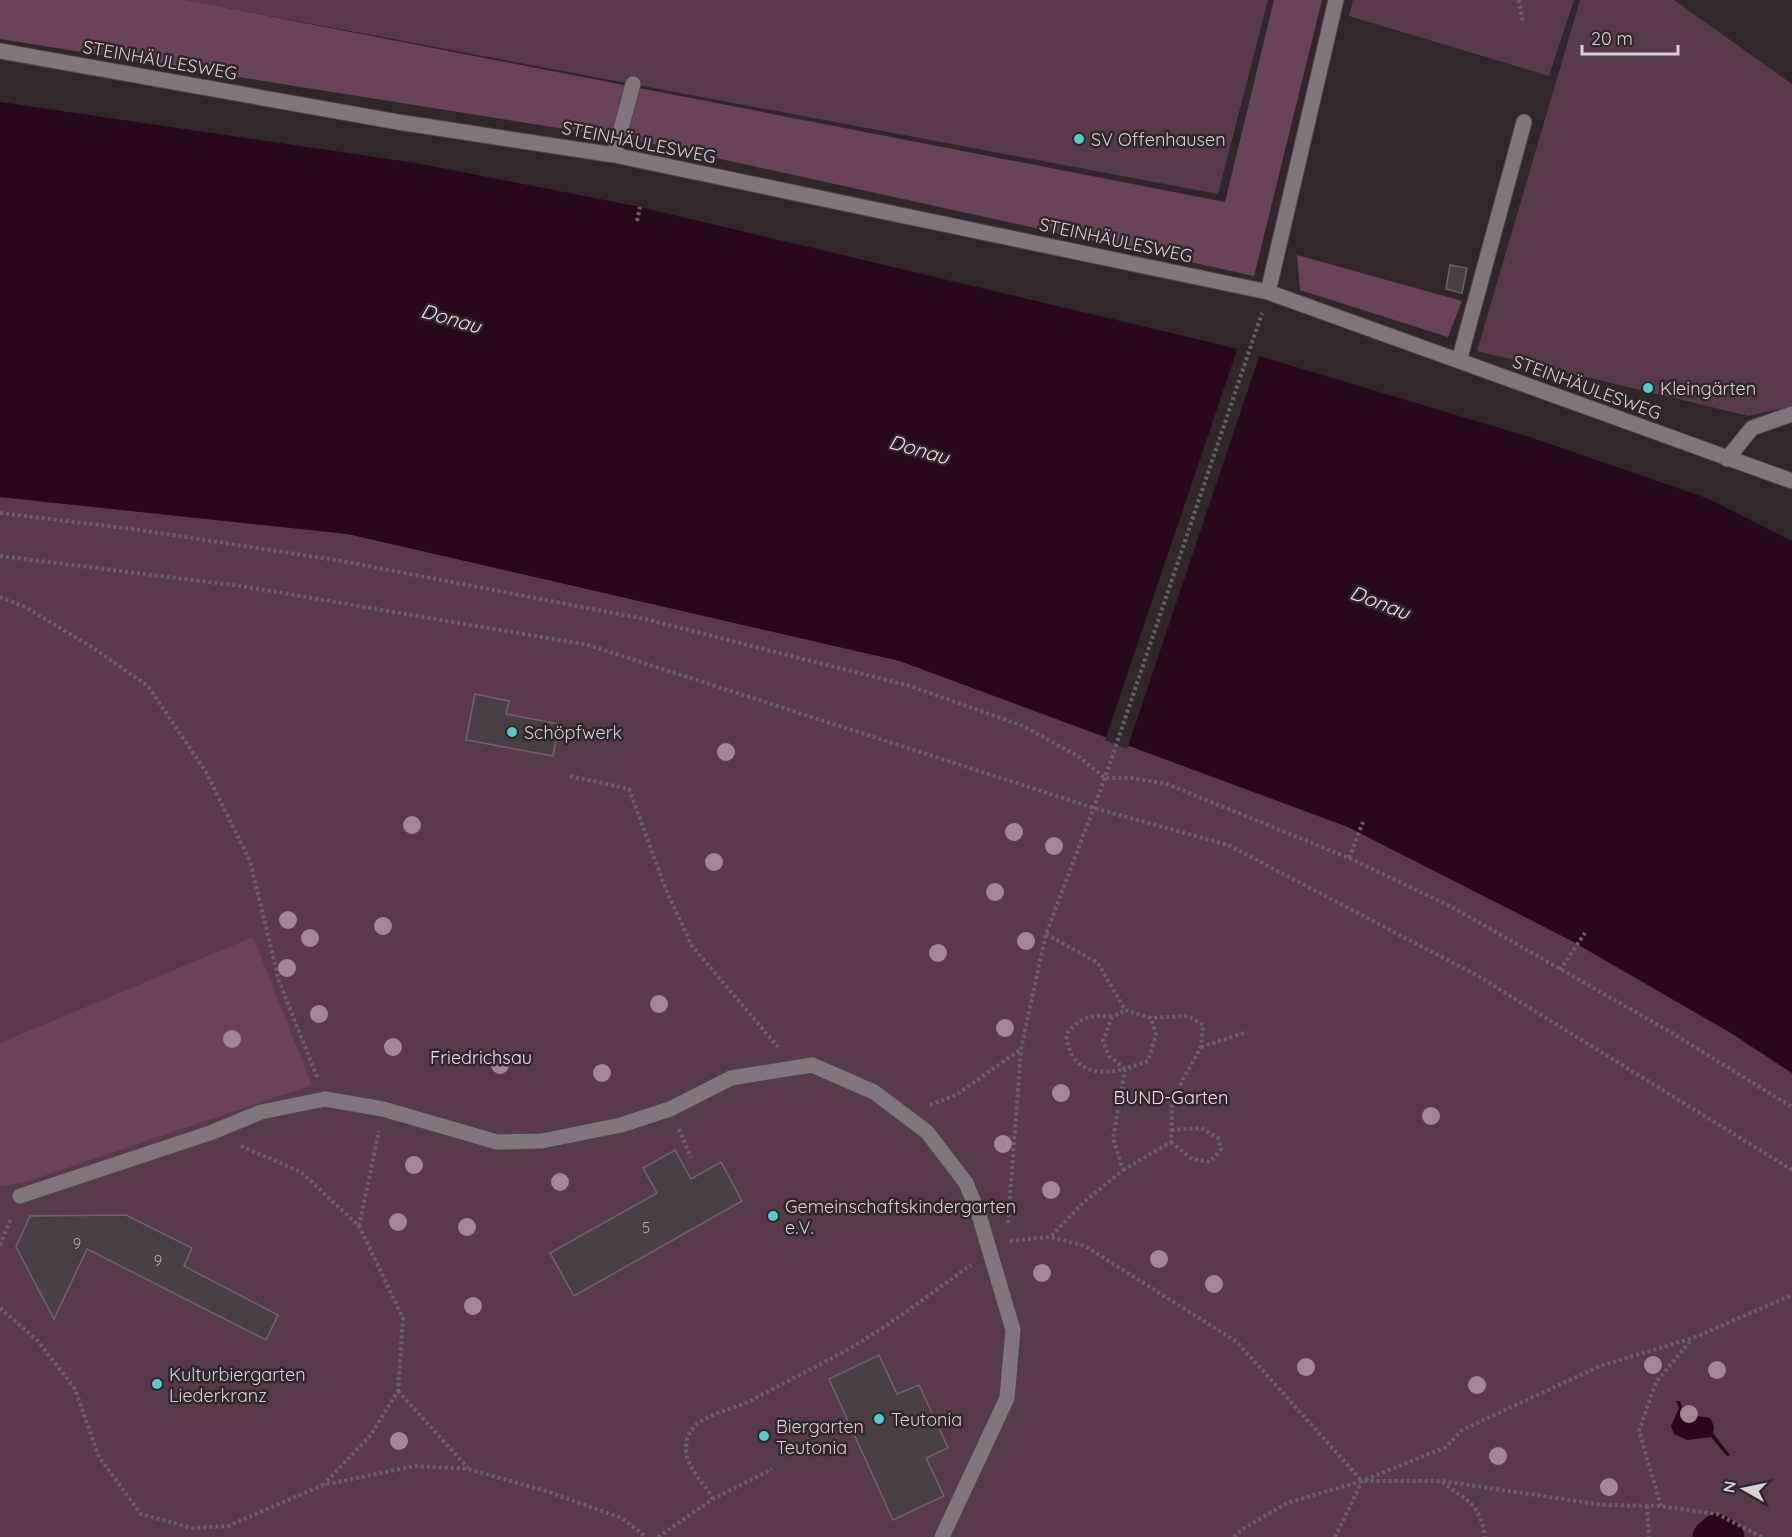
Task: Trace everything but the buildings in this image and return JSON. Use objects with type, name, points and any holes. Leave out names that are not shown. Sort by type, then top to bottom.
[{"type":"lane","points":[[1268,292],[1336,0]]},
{"type":"lane","name":"STEINHÄULESWEG","points":[[0,51],[398,122],[614,155],[1268,292],[1792,481]]},
{"type":"lane","points":[[614,155],[633,84]]},
{"type":"lane","points":[[1459,361],[1524,122]]},
{"type":"lane","points":[[1727,459],[1752,428],[1792,414]]},
{"type":"lane","points":[[20,1196],[210,1133],[261,1112],[325,1099],[383,1109],[497,1142],[542,1141],[621,1125],[670,1108],[731,1078],[812,1065],[874,1092],[927,1132],[966,1184],[991,1250],[1013,1330],[1006,1398],[942,1537]]},
{"type":"path","points":[[1519,0],[1523,23]]},
{"type":"path","points":[[637,221],[640,207]]},
{"type":"path","points":[[1257,330],[1105,778],[1046,934],[1021,1048],[1007,1242],[1050,1237],[1085,1246],[1237,1342],[1281,1388],[1362,1481],[1442,1481],[1603,1505],[1661,1506],[1717,1514],[1762,1537]]},
{"type":"path","points":[[0,513],[133,529],[342,561],[645,619],[910,686],[1023,726],[1078,756],[1105,778],[1131,778],[1167,784],[1348,858],[1452,906],[1792,1107]]},
{"type":"path","points":[[0,556],[241,586],[588,645],[1094,808],[1228,845],[1479,976],[1792,1170]]},
{"type":"path","points":[[0,597],[25,607],[92,647],[148,686],[206,772],[250,861],[279,981],[325,1099]]},
{"type":"path","points":[[570,776],[629,789],[667,892],[692,946],[794,1067]]},
{"type":"path","points":[[1348,858],[1363,822]]},
{"type":"path","points":[[1560,970],[1585,933]]},
{"type":"path","points":[[1046,934],[1098,963],[1125,1010],[1151,1018],[1188,1016],[1203,1025],[1202,1047],[1183,1078],[1172,1104],[1171,1142]]},
{"type":"path","points":[[1125,1010],[1112,1017],[1094,1015],[1077,1020],[1066,1035],[1068,1053],[1084,1068],[1103,1074],[1148,1061],[1156,1035],[1151,1018]]},
{"type":"path","points":[[1112,1017],[1103,1041],[1109,1056],[1125,1069]]},
{"type":"path","points":[[1202,1047],[1247,1032]]},
{"type":"path","points":[[906,1115],[956,1095],[1021,1048]]},
{"type":"path","points":[[1123,1170],[1113,1138],[1125,1069]]},
{"type":"path","points":[[360,1226],[383,1109]]},
{"type":"path","points":[[1171,1130],[1201,1128],[1218,1138],[1221,1149],[1210,1162],[1201,1161],[1192,1159],[1171,1142]]},
{"type":"path","points":[[210,1133],[301,1172],[360,1226],[403,1318],[398,1391],[371,1435],[323,1485]]},
{"type":"path","points":[[1050,1237],[1084,1202],[1123,1170],[1171,1142]]},
{"type":"path","points":[[713,1499],[704,1482],[691,1471],[686,1456],[687,1438],[703,1420],[742,1405],[870,1336],[991,1250]]},
{"type":"path","points":[[1234,1537],[1241,1530],[1287,1503],[1362,1481],[1446,1447],[1462,1430],[1600,1366],[1693,1338],[1792,1295]]},
{"type":"path","points":[[0,1308],[38,1341],[75,1389],[99,1457],[141,1514],[192,1528],[228,1526],[323,1485],[415,1467],[468,1469],[546,1491],[622,1518],[646,1537]]},
{"type":"path","points":[[1661,1506],[1639,1431],[1656,1382],[1693,1338]]},
{"type":"path","points":[[398,1391],[468,1469]]},
{"type":"path","points":[[658,1537],[713,1499],[772,1469]]},
{"type":"path","points":[[1335,1537],[1362,1481]]},
{"type":"path","points":[[1442,1481],[1477,1507],[1482,1518],[1485,1537]]},
{"type":"path","points":[[1647,1506],[1649,1537]]},
{"type":"green space","name":"SV Offenhausen","points":[[185,0],[1268,0],[1218,194]]},
{"type":"green space","points":[[1353,0],[1574,0],[1549,76],[1349,16]]},
{"type":"green space","points":[[1580,0],[1674,0],[1792,84],[1792,406],[1749,416],[1477,351]]},
{"type":"green space","name":"Friedrichsau","points":[[0,497],[348,534],[900,661],[1348,827],[1570,940],[1731,1033],[1792,1073],[1792,1537],[0,1537]]},
{"type":"shaded area","points":[[0,0],[186,0],[1225,202],[1274,0],[1322,0],[1254,276],[634,140],[0,39]]},
{"type":"shaded area","points":[[1297,255],[1462,301],[1448,337],[1300,290]]},
{"type":"shaded area","points":[[253,937],[312,1085],[23,1183],[0,1186],[0,1043]]},
{"type":"water","name":"Donau","points":[[0,102],[416,163],[640,207],[1226,346],[1533,438],[1709,499],[1792,541],[1792,1073],[1731,1033],[1570,940],[1348,827],[900,661],[348,534],[0,497]]},
{"type":"water","points":[[1676,1401],[1680,1401],[1682,1407],[1680,1414],[1683,1418],[1697,1416],[1710,1418],[1714,1426],[1713,1433],[1730,1455],[1727,1456],[1711,1437],[1687,1440],[1674,1434],[1671,1426],[1679,1408]]},
{"type":"pier","points":[[1238,347],[1260,354],[1127,749],[1105,740]]},
{"type":"waterway","points":[[1709,1537],[1717,1530],[1728,1537]]},
{"type":"place","name":"SV Offenhausen","points":[[1079,139]]},
{"type":"place","name":"Kleingärten","points":[[1648,388]]},
{"type":"place","name":"Schöpfwerk","points":[[512,732]]},
{"type":"place","name":"Gemeinschaftskindergarten e.V.","points":[[773,1216]]},
{"type":"place","name":"Kulturbiergarten Liederkranz","points":[[157,1384]]},
{"type":"place","name":"Teutonia","points":[[879,1419]]},
{"type":"place","name":"Biergarten Teutonia","points":[[764,1436]]},
{"type":"park label","name":"BUND-Garten","points":[[1171,1097]]}]
